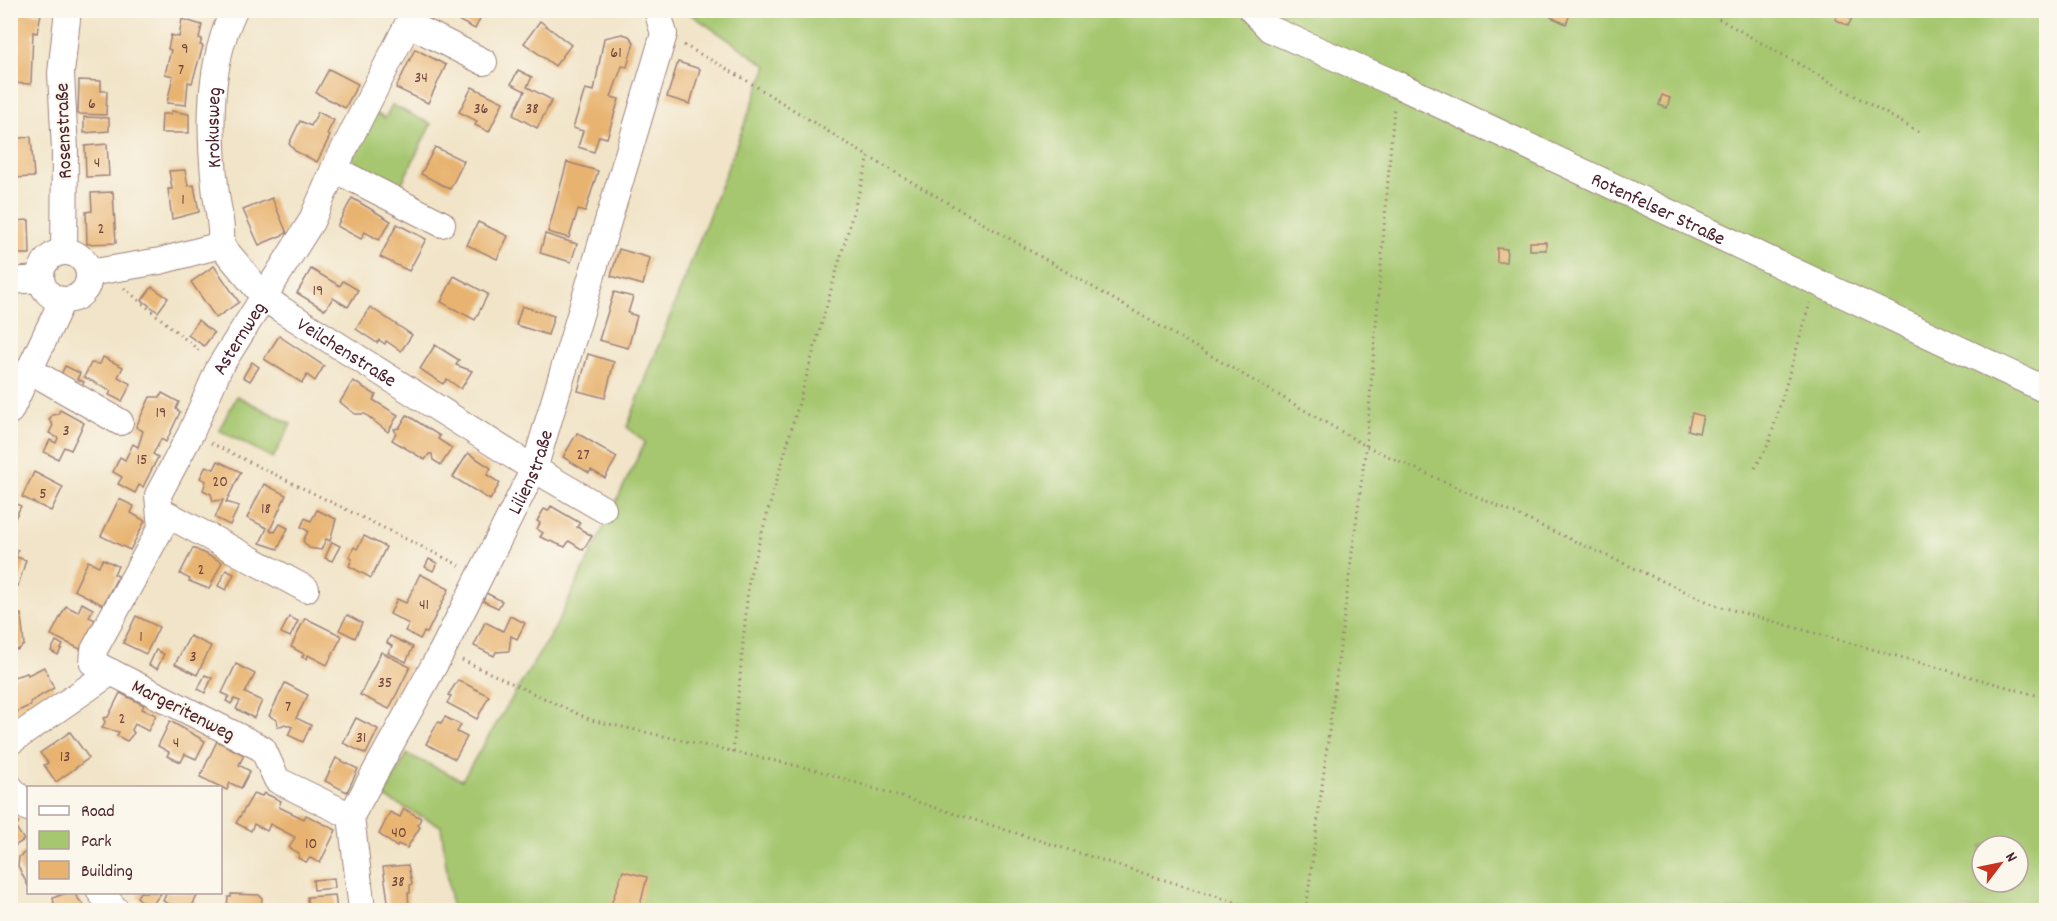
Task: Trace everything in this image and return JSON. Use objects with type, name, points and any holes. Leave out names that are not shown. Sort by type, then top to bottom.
[{"type":"street","name":"Rosenstraße","points":[[64,252],[61,73],[68,10]]},
{"type":"street","name":"Krokusweg","points":[[221,245],[223,225],[216,198],[209,132],[214,81],[226,26],[234,10]]},
{"type":"street","name":"Rotenfelser Straße","points":[[1252,10],[1270,29],[1396,84],[2046,390]]},
{"type":"street","name":"Asternweg","points":[[111,672],[93,663],[94,650],[161,528],[158,495],[190,433],[219,368],[311,222],[334,169],[412,17],[484,62]]},
{"type":"street","name":"Lilienstraße","points":[[351,816],[442,651],[534,469],[660,18]]},
{"type":"street","points":[[334,169],[442,224]]},
{"type":"street","points":[[97,273],[76,254],[64,252],[54,254],[46,260],[40,279],[44,290],[51,297],[62,301],[76,298],[87,288],[97,273],[221,245]]},
{"type":"street","name":"Veilchenstraße","points":[[221,245],[265,298],[534,469],[603,509]]},
{"type":"street","points":[[10,281],[40,279]]},
{"type":"street","points":[[10,411],[31,371],[62,301]]},
{"type":"street","points":[[31,371],[120,422]]},
{"type":"street","points":[[161,511],[306,589]]},
{"type":"street","name":"Margeritenweg","points":[[10,742],[111,672],[263,749],[277,780],[351,816]]},
{"type":"street","points":[[10,787],[27,807]]},
{"type":"street","points":[[351,816],[362,910]]},
{"type":"street","points":[[102,894],[116,910]]},
{"type":"path","points":[[1703,10],[1919,132]]},
{"type":"path","points":[[2038,10],[2046,17]]},
{"type":"path","points":[[660,18],[741,77],[869,157],[1366,446],[1715,605],[2046,698]]},
{"type":"path","points":[[1306,910],[1366,446],[1396,84]]},
{"type":"path","points":[[733,752],[749,578],[869,157]]},
{"type":"path","points":[[97,273],[219,368]]},
{"type":"path","points":[[1755,468],[1769,443],[1816,281]]},
{"type":"path","points":[[190,433],[481,574]]},
{"type":"path","points":[[442,651],[591,720],[816,770],[1260,910]]},
{"type":"green space","points":[[686,11],[2046,11],[2046,910],[452,910],[441,826],[384,797],[407,754],[462,780],[555,628],[645,442],[627,427],[767,66]]},
{"type":"green space","points":[[392,105],[431,124],[399,189],[358,169],[352,156],[373,112],[385,118]]},
{"type":"green space","points":[[237,396],[291,424],[273,458],[219,430]]},
{"type":"building","points":[[13,10],[41,14],[37,33],[33,32],[31,84],[10,83],[13,28],[10,27],[10,23]]},
{"type":"building","points":[[450,10],[484,10],[475,29],[448,15]]},
{"type":"building","points":[[1553,10],[1572,10],[1566,24],[1551,17]]},
{"type":"building","points":[[1840,10],[1853,16],[1848,26],[1835,19]]},
{"type":"building","points":[[182,19],[202,25],[199,38],[202,39],[200,45],[203,46],[192,83],[188,82],[186,105],[167,103],[173,76],[165,74],[171,50],[168,49],[171,35],[179,37]]},
{"type":"building","points":[[540,21],[571,45],[555,66],[524,43]]},
{"type":"building","points":[[622,34],[629,36],[634,42],[627,67],[622,66],[611,97],[619,99],[607,138],[599,136],[594,152],[578,147],[583,131],[573,128],[585,89],[594,91],[604,38]]},
{"type":"building","points":[[415,49],[446,65],[428,103],[396,88]]},
{"type":"building","points":[[678,62],[700,69],[690,104],[667,97]]},
{"type":"building","points":[[329,69],[358,84],[345,108],[316,93]]},
{"type":"building","points":[[518,70],[532,77],[527,87],[552,100],[537,128],[513,115],[525,91],[511,84]]},
{"type":"building","points":[[79,80],[101,81],[101,91],[107,91],[106,115],[78,114]]},
{"type":"building","points":[[472,87],[503,102],[489,132],[475,125],[477,121],[459,112]]},
{"type":"building","points":[[1662,95],[1670,98],[1667,108],[1659,105]]},
{"type":"building","points":[[171,111],[189,114],[189,133],[161,133],[162,114],[171,114]]},
{"type":"building","points":[[318,112],[334,120],[327,134],[330,136],[317,162],[295,151],[289,144],[300,121],[311,126]]},
{"type":"building","points":[[84,117],[109,118],[109,131],[84,133]]},
{"type":"building","points":[[31,137],[34,177],[10,178],[10,139]]},
{"type":"building","points":[[107,144],[109,176],[86,177],[85,146]]},
{"type":"building","points":[[435,147],[464,161],[450,189],[421,174]]},
{"type":"building","points":[[567,162],[598,171],[585,212],[578,210],[569,238],[548,232]]},
{"type":"building","points":[[185,170],[188,186],[194,185],[199,212],[172,219],[168,189],[172,189],[169,171]]},
{"type":"building","points":[[113,192],[116,243],[87,244],[86,212],[92,211],[91,193]]},
{"type":"building","points":[[272,198],[287,233],[259,245],[243,210]]},
{"type":"building","points":[[352,198],[391,221],[379,240],[365,232],[361,239],[337,226]]},
{"type":"building","points":[[29,220],[30,254],[13,254],[12,221]]},
{"type":"building","points":[[478,222],[508,236],[497,259],[467,245]]},
{"type":"building","points":[[397,224],[426,239],[409,271],[380,257]]},
{"type":"building","points":[[545,234],[577,244],[571,262],[540,253]]},
{"type":"building","points":[[1530,242],[1546,242],[1546,250],[1530,250]]},
{"type":"building","points":[[1497,248],[1507,249],[1506,262],[1497,262]]},
{"type":"building","points":[[619,249],[650,258],[643,285],[611,276]]},
{"type":"building","points":[[214,266],[239,302],[216,318],[191,282]]},
{"type":"building","points":[[311,269],[340,286],[343,281],[358,290],[348,307],[333,298],[325,310],[297,293]]},
{"type":"building","points":[[454,276],[488,294],[475,320],[441,302]]},
{"type":"building","points":[[152,287],[168,298],[158,312],[142,300]]},
{"type":"building","points":[[614,292],[633,297],[628,313],[637,316],[628,348],[599,340]]},
{"type":"building","points":[[522,306],[554,316],[548,335],[516,325]]},
{"type":"building","points":[[370,307],[412,335],[401,351],[386,341],[385,344],[379,340],[377,343],[356,329]]},
{"type":"building","points":[[198,320],[214,333],[204,346],[188,335]]},
{"type":"building","points":[[279,336],[324,366],[315,381],[307,375],[302,383],[264,359]]},
{"type":"building","points":[[435,345],[459,360],[456,365],[472,371],[461,389],[447,379],[443,384],[420,369]]},
{"type":"building","points":[[588,354],[614,362],[605,398],[578,391]]},
{"type":"building","points":[[103,357],[123,367],[118,377],[131,384],[122,401],[109,395],[111,391],[84,377],[91,363],[100,364]]},
{"type":"building","points":[[252,362],[259,367],[250,381],[243,377]]},
{"type":"building","points":[[65,366],[80,373],[77,379],[84,382],[81,388],[60,377]]},
{"type":"building","points":[[353,381],[376,395],[373,400],[398,415],[388,432],[365,414],[355,414],[340,402]]},
{"type":"building","points":[[162,393],[179,402],[176,409],[180,412],[166,442],[161,439],[153,454],[158,457],[143,487],[139,485],[135,493],[118,484],[122,477],[113,472],[120,457],[125,460],[133,444],[138,447],[143,431],[136,427],[150,397],[160,397]]},
{"type":"building","points":[[60,410],[84,423],[71,450],[64,447],[58,459],[44,452],[50,440],[56,443],[58,438],[49,433],[53,425],[49,420]]},
{"type":"building","points":[[1692,413],[1703,416],[1699,433],[1688,430]]},
{"type":"building","points":[[407,415],[440,436],[438,439],[452,448],[441,465],[433,460],[432,454],[429,454],[425,460],[392,440],[396,433],[394,429],[399,428]]},
{"type":"building","points":[[577,433],[617,457],[605,478],[591,470],[589,473],[563,457]]},
{"type":"building","points":[[468,453],[491,468],[487,475],[500,483],[490,500],[453,477]]},
{"type":"building","points":[[218,461],[241,472],[226,502],[239,506],[230,525],[215,518],[223,500],[213,501],[211,494],[203,490],[206,481],[200,478],[206,466],[214,469]]},
{"type":"building","points":[[34,472],[63,487],[51,511],[22,497]]},
{"type":"building","points":[[264,484],[286,495],[270,530],[275,532],[280,524],[288,528],[278,549],[260,543],[267,528],[247,518]]},
{"type":"building","points":[[119,499],[134,506],[131,513],[145,521],[130,550],[101,536]]},
{"type":"building","points":[[10,501],[21,506],[13,522],[10,521]]},
{"type":"building","points":[[551,506],[580,523],[577,527],[592,536],[583,550],[569,541],[565,547],[540,537],[543,533],[537,529],[540,523],[537,521],[544,509],[548,511]]},
{"type":"building","points":[[317,510],[336,519],[330,541],[326,539],[321,550],[309,548],[303,541],[308,531],[301,527],[305,518],[311,521]]},
{"type":"building","points":[[364,536],[386,547],[371,578],[349,566],[352,559],[349,557],[354,547],[357,549]]},
{"type":"building","points":[[332,542],[340,546],[332,561],[325,558]]},
{"type":"building","points":[[10,548],[18,550],[16,557],[26,560],[18,586],[10,583]]},
{"type":"building","points":[[193,548],[222,562],[209,589],[189,581],[190,579],[180,574]]},
{"type":"building","points":[[103,559],[118,566],[114,574],[118,576],[103,605],[74,590],[88,561],[99,566]]},
{"type":"building","points":[[429,559],[437,563],[433,571],[425,567]]},
{"type":"building","points":[[226,570],[234,574],[226,590],[218,586]]},
{"type":"building","points":[[420,574],[449,589],[427,633],[424,632],[420,639],[405,631],[409,624],[390,614],[397,599],[406,603]]},
{"type":"building","points":[[486,593],[502,601],[498,608],[483,601]]},
{"type":"building","points":[[82,603],[93,609],[89,617],[95,620],[80,649],[51,635],[66,606],[78,612]]},
{"type":"building","points":[[21,614],[24,645],[17,650],[10,646],[10,615]]},
{"type":"building","points":[[347,615],[362,623],[355,638],[339,630]]},
{"type":"building","points":[[136,616],[159,627],[146,654],[123,643]]},
{"type":"building","points":[[510,616],[525,623],[517,639],[511,636],[509,651],[496,652],[494,656],[474,646],[485,622],[503,631]]},
{"type":"building","points":[[289,617],[298,621],[290,637],[281,633]]},
{"type":"building","points":[[305,618],[342,636],[327,665],[308,655],[307,659],[302,657],[304,654],[291,647]]},
{"type":"building","points":[[190,636],[211,646],[197,675],[175,664]]},
{"type":"building","points":[[390,636],[413,647],[406,662],[388,653],[392,646],[387,643]]},
{"type":"building","points":[[56,641],[63,645],[58,655],[51,651]]},
{"type":"building","points":[[156,650],[164,654],[157,669],[149,665]]},
{"type":"building","points":[[381,652],[410,667],[389,709],[360,695]]},
{"type":"building","points":[[236,664],[255,674],[245,693],[262,701],[254,718],[236,709],[240,701],[234,699],[231,704],[226,701],[229,696],[222,693]]},
{"type":"building","points":[[44,667],[54,688],[30,702],[31,705],[10,715],[10,678],[27,673],[28,675]]},
{"type":"building","points":[[205,675],[212,678],[205,693],[198,689]]},
{"type":"building","points":[[458,680],[489,696],[477,719],[447,703],[451,696],[448,695]]},
{"type":"building","points":[[285,683],[308,695],[296,718],[311,725],[303,742],[288,735],[292,727],[285,724],[278,727],[277,720],[269,716]]},
{"type":"building","points":[[120,693],[144,705],[142,709],[156,715],[148,731],[135,724],[132,730],[134,733],[127,741],[117,736],[119,732],[102,728],[105,722],[103,718],[108,717]]},
{"type":"building","points":[[445,717],[461,725],[457,732],[467,737],[455,759],[426,744],[438,722],[441,723]]},
{"type":"building","points":[[356,718],[378,729],[366,754],[343,743]]},
{"type":"building","points":[[170,721],[205,741],[196,759],[185,754],[181,762],[167,756],[169,752],[158,746]]},
{"type":"building","points":[[70,732],[89,758],[56,782],[44,765],[48,763],[40,753]]},
{"type":"building","points":[[217,741],[244,755],[239,765],[250,771],[241,788],[230,783],[227,790],[200,777]]},
{"type":"building","points":[[336,758],[358,769],[347,792],[325,781]]},
{"type":"building","points":[[254,793],[262,796],[264,793],[281,801],[279,807],[304,819],[306,815],[336,830],[320,863],[310,858],[306,862],[298,858],[299,853],[289,848],[295,837],[270,824],[267,831],[254,824],[251,831],[236,823]]},
{"type":"building","points":[[10,806],[19,823],[15,826],[24,840],[10,849]]},
{"type":"building","points":[[404,809],[421,818],[418,825],[420,827],[407,848],[398,844],[397,847],[379,834],[390,812],[400,817]]},
{"type":"building","points":[[27,851],[27,884],[18,866],[19,857]]},
{"type":"building","points":[[408,865],[412,884],[410,893],[408,893],[409,907],[389,908],[383,867]]},
{"type":"building","points":[[623,871],[647,877],[639,910],[610,907]]},
{"type":"building","points":[[334,878],[335,888],[314,890],[313,880]]},
{"type":"building","points":[[63,894],[75,894],[87,910],[49,910],[47,908],[54,903],[53,898]]},
{"type":"building","points":[[139,894],[160,894],[150,908],[137,897]]},
{"type":"building","points":[[166,894],[198,894],[190,910],[181,910],[163,901]]},
{"type":"building","points":[[231,894],[259,895],[262,898],[261,908],[259,910],[230,910],[230,907],[227,907],[228,897],[231,897]]},
{"type":"building","points":[[335,895],[337,910],[308,910],[307,897]]}]
